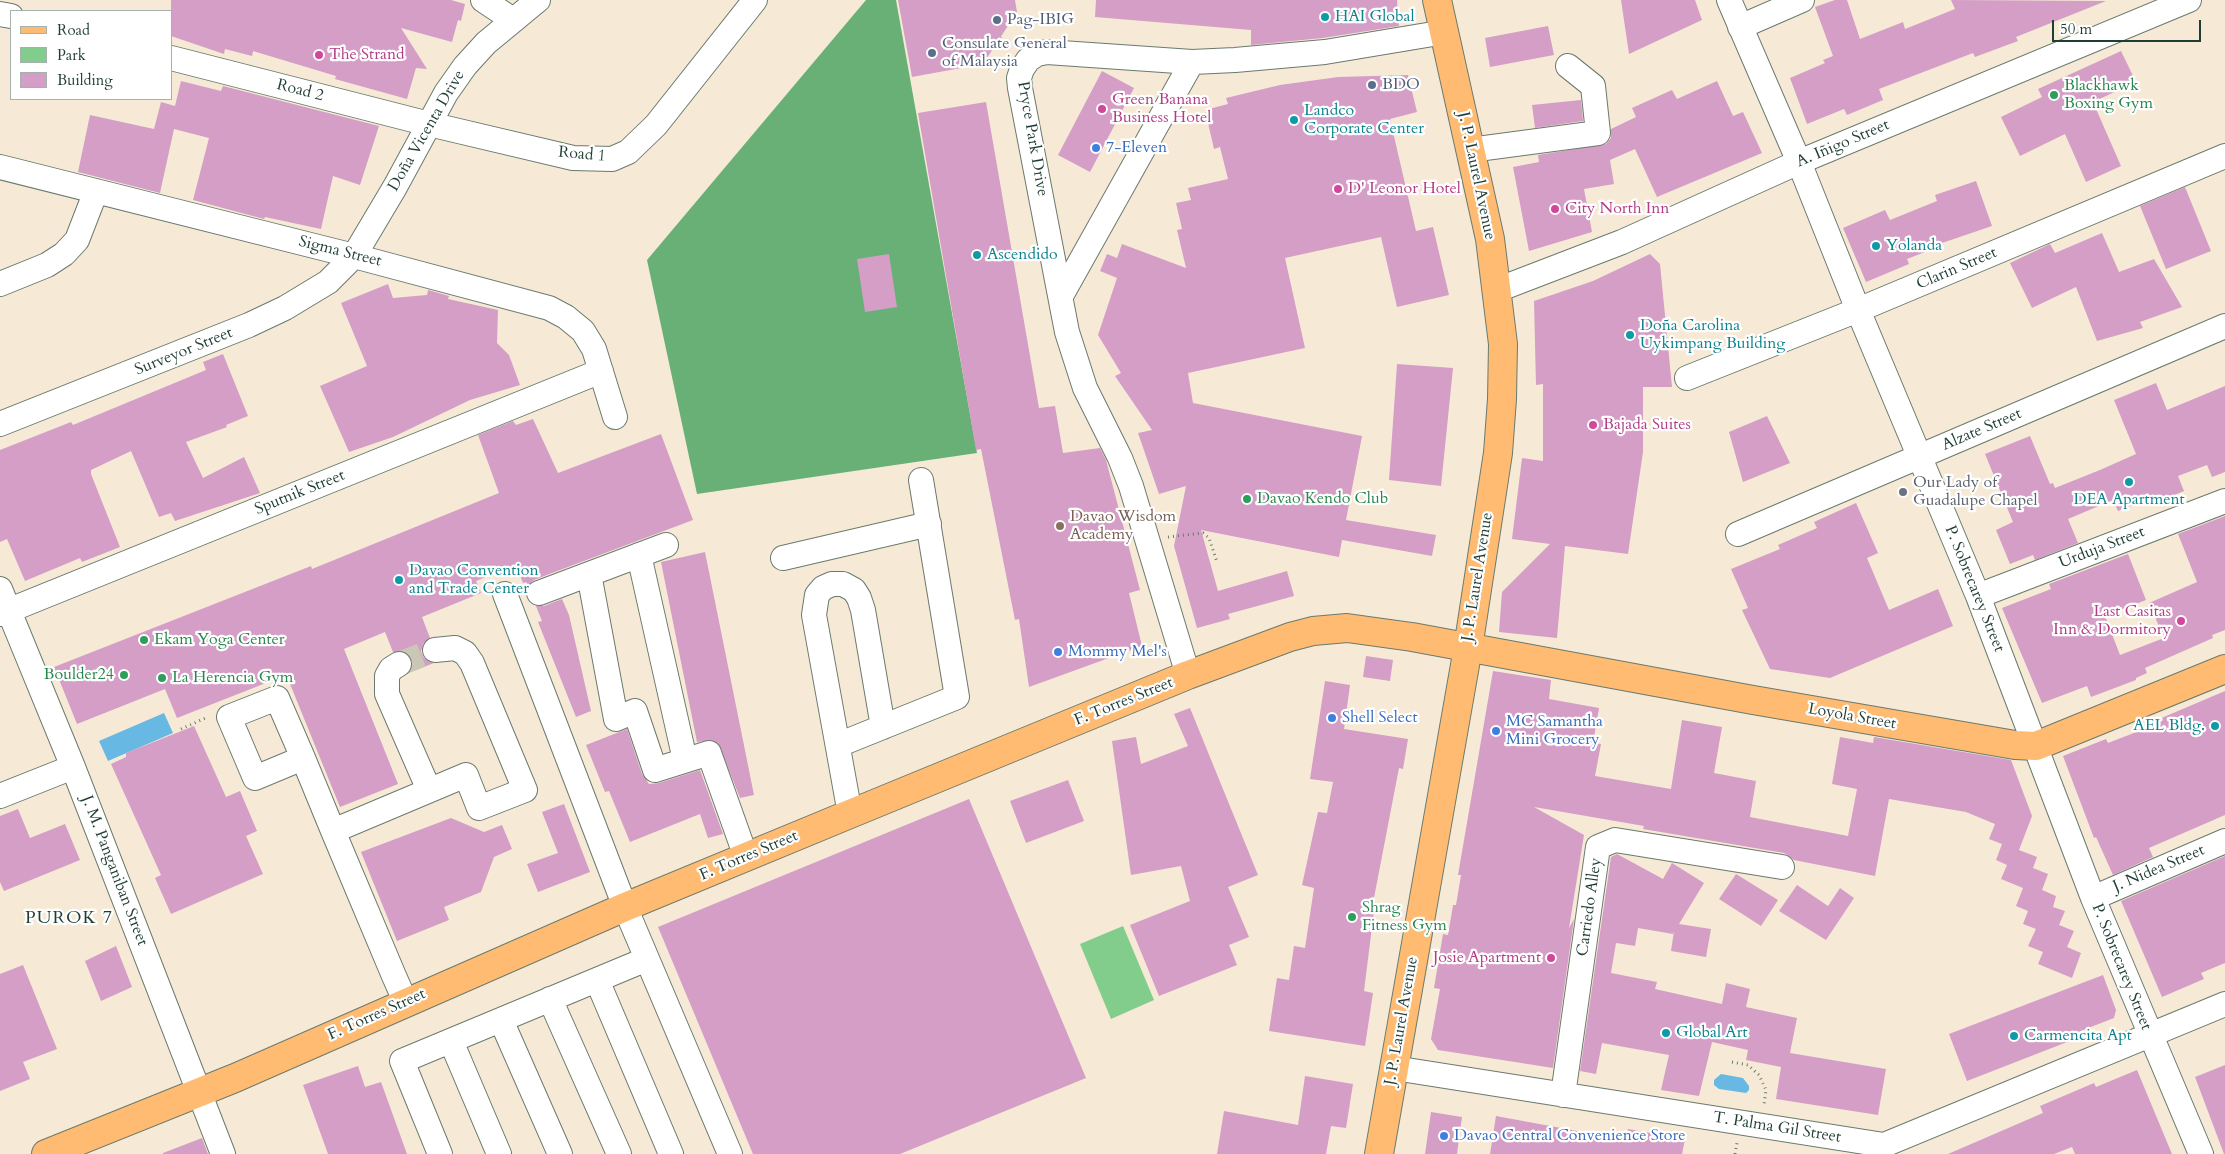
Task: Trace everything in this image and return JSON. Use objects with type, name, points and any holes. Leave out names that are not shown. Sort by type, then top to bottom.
[{"type":"main road","name":"J. P. Laurel Avenue","points":[[1379,1154],[1468,648],[1498,453],[1502,399],[1503,344],[1490,239],[1437,0]]},
{"type":"main road","name":"F. Torres Street","points":[[46,1154],[199,1092],[746,857],[1188,675],[1290,637],[1323,629],[1360,629],[1468,648]]},
{"type":"main road","name":"Loyola Street","points":[[1468,648],[1753,700],[2015,745],[2036,746],[2225,669]]},
{"type":"street","points":[[483,0],[513,20]]},
{"type":"street","name":"Doña Vicenta Drive","points":[[354,256],[446,93],[464,66],[486,43],[538,0]]},
{"type":"street","name":"Road 1","points":[[429,124],[573,158],[612,159],[628,152],[646,136],[755,0]]},
{"type":"street","name":"P. Sobrecarey Street","points":[[1729,0],[1799,162],[1858,310],[1978,596],[2093,898],[2201,1154]]},
{"type":"street","points":[[1740,26],[1802,0]]},
{"type":"street","name":"A. Iñigo Street","points":[[1497,290],[1622,242],[1799,162],[2189,0]]},
{"type":"street","name":"Pryce Park Drive","points":[[1188,675],[1148,541],[1120,458],[1085,388],[1067,332],[1020,88],[1019,78],[1022,69],[1028,60],[1037,54],[1047,52],[1192,62],[1283,57],[1361,47],[1444,32]]},
{"type":"street","name":"Road 2","points":[[172,58],[429,124]]},
{"type":"street","points":[[1061,296],[1192,62]]},
{"type":"street","points":[[1470,150],[1598,133],[1593,86],[1568,66]]},
{"type":"street","name":"Clarin Street","points":[[1687,378],[1858,310],[2225,156]]},
{"type":"street","name":"Sigma Street","points":[[0,167],[354,256],[549,308],[566,317],[583,331],[594,349],[615,417]]},
{"type":"street","points":[[0,284],[47,266],[64,254],[77,240],[96,191]]},
{"type":"street","name":"Surveyor Street","points":[[0,424],[130,374],[285,308],[328,282],[354,256]]},
{"type":"street","name":"Alzate Street","points":[[1738,534],[2225,326]]},
{"type":"street","name":"Sputnik Street","points":[[4,613],[601,370]]},
{"type":"street","points":[[838,745],[957,696],[921,480]]},
{"type":"street","name":"Urduja Street","points":[[1978,596],[2225,500]]},
{"type":"street","points":[[783,558],[929,524]]},
{"type":"street","points":[[538,593],[666,545]]},
{"type":"street","points":[[824,548],[832,584]]},
{"type":"street","points":[[640,555],[685,760]]},
{"type":"street","points":[[589,574],[616,719],[635,711],[655,770],[709,753],[746,857]]},
{"type":"street","points":[[850,814],[814,614],[817,595],[823,588],[832,584],[843,584],[854,590],[859,598],[863,610],[883,727]]},
{"type":"street","name":"J. M. Panganiban Street","points":[[0,589],[4,613],[73,766],[223,1154]]},
{"type":"street","points":[[505,594],[625,908],[730,1154]]},
{"type":"street","points":[[334,831],[466,775],[479,808],[524,790],[480,680],[465,653],[455,648],[435,650]]},
{"type":"street","points":[[399,664],[391,669],[386,686],[429,790]]},
{"type":"street","points":[[303,758],[255,778],[229,717],[277,698],[303,758],[334,831],[406,1003]]},
{"type":"street","points":[[0,796],[73,766]]},
{"type":"street","name":"Carriedo Alley","points":[[1564,1094],[1598,847],[1615,840],[1782,867]]},
{"type":"street","name":"J. Nidea Street","points":[[2093,898],[2225,841]]},
{"type":"street","points":[[440,1154],[402,1061],[647,959]]},
{"type":"street","points":[[597,980],[671,1154]]},
{"type":"street","points":[[550,1000],[619,1154]]},
{"type":"street","name":"T. Palma Gil Street","points":[[1394,1068],[1760,1125],[1882,1149],[2149,1034],[2225,1004]]},
{"type":"street","points":[[501,1020],[560,1154]]},
{"type":"street","points":[[451,1041],[499,1154]]},
{"type":"path","points":[[1148,541],[1203,533],[1209,538],[1217,562]]},
{"type":"path","points":[[181,728],[210,717],[229,717]]},
{"type":"path","points":[[1732,1062],[1748,1066],[1759,1075],[1766,1090],[1760,1125]]},
{"type":"green space","points":[[866,0],[896,0],[977,453],[697,494],[647,260]]},
{"type":"green space","points":[[1123,926],[1154,1000],[1111,1019],[1080,944]]},
{"type":"water","points":[[164,713],[173,733],[108,761],[99,741]]},
{"type":"water","points":[[1721,1074],[1743,1078],[1749,1086],[1749,1090],[1746,1093],[1719,1089],[1714,1085],[1714,1080]]},
{"type":"building","points":[[171,0],[451,0],[465,4],[461,21],[458,20],[452,42],[401,28],[427,69],[416,68],[407,99],[335,79],[336,76],[253,51],[252,56],[225,49],[224,54],[172,36]]},
{"type":"building","points":[[898,0],[1015,0],[1017,12],[983,64],[912,77]]},
{"type":"building","points":[[1096,0],[1397,0],[1399,26],[1323,38],[1251,45],[1251,30],[1095,17]]},
{"type":"building","points":[[1621,0],[1695,0],[1702,20],[1629,54]]},
{"type":"building","points":[[1835,0],[1847,0],[1860,39],[1903,22],[1905,29],[1955,9],[1951,0],[2106,1],[2016,37],[2018,41],[1975,57],[1973,53],[1879,89],[1883,100],[1847,115],[1844,109],[1807,124],[1790,78],[1825,63],[1823,60],[1833,56],[1815,7]]},
{"type":"building","points":[[1548,26],[1554,55],[1490,67],[1485,38]]},
{"type":"building","points":[[2121,51],[2136,82],[2093,102],[2121,166],[2086,182],[2065,134],[2020,156],[2001,117],[2042,97],[2038,89]]},
{"type":"building","name":"Green Banana Business Hotel","points":[[1102,71],[1134,88],[1090,172],[1058,155]]},
{"type":"building","points":[[1408,75],[1417,112],[1390,119],[1416,231],[1433,227],[1449,295],[1397,307],[1381,237],[1285,258],[1305,348],[1188,373],[1193,403],[1362,436],[1346,520],[1436,535],[1432,556],[1342,540],[1339,557],[1201,530],[1218,591],[1287,571],[1294,596],[1228,614],[1230,619],[1197,628],[1174,546],[1186,486],[1159,494],[1138,433],[1152,430],[1115,376],[1121,373],[1098,335],[1117,278],[1100,271],[1107,254],[1117,258],[1122,244],[1186,268],[1177,230],[1182,229],[1176,203],[1191,200],[1188,188],[1228,179],[1220,147],[1214,149],[1205,110],[1228,104],[1226,98],[1280,85],[1338,77]]},
{"type":"building","points":[[181,81],[221,91],[223,86],[379,126],[360,185],[333,176],[321,229],[265,217],[264,219],[193,200],[209,138],[174,129],[160,193],[78,172],[90,115],[154,129],[161,102],[175,106]]},
{"type":"building","points":[[1717,81],[1733,116],[1743,112],[1762,153],[1657,197],[1635,149],[1610,160],[1614,184],[1584,189],[1592,232],[1529,251],[1513,167],[1539,162],[1538,155],[1606,144],[1611,138],[1611,129],[1636,117],[1632,108],[1672,90],[1677,99]]},
{"type":"building","points":[[1581,100],[1583,121],[1535,128],[1532,105]]},
{"type":"building","points":[[986,102],[1039,408],[1055,406],[1063,453],[1100,448],[1106,460],[1140,590],[1129,593],[1142,646],[1029,687],[1019,619],[1015,620],[981,449],[976,450],[918,113]]},
{"type":"building","points":[[1976,181],[1992,226],[1942,243],[1943,245],[1907,259],[1909,264],[1866,282],[1843,228],[1885,210],[1890,220],[1937,201],[1935,195]]},
{"type":"building","points":[[2185,187],[2211,251],[2166,269],[2140,206]]},
{"type":"building","points":[[2102,233],[2119,272],[2154,259],[2182,307],[2140,322],[2143,328],[2097,341],[2076,287],[2032,308],[2010,263],[2050,244],[2055,253]]},
{"type":"building","points":[[889,254],[897,307],[865,312],[857,259]]},
{"type":"building","points":[[1650,254],[1660,264],[1672,387],[1643,387],[1643,452],[1628,554],[1565,546],[1557,638],[1499,632],[1502,592],[1550,544],[1512,539],[1522,458],[1543,461],[1543,384],[1536,385],[1534,301],[1593,281]]},
{"type":"building","points":[[388,284],[393,298],[427,295],[428,290],[449,296],[448,299],[498,310],[497,343],[509,355],[520,385],[470,400],[393,437],[349,452],[320,386],[367,366],[341,303]]},
{"type":"building","points":[[223,354],[248,416],[226,425],[227,427],[186,442],[203,478],[244,457],[260,493],[175,521],[171,513],[159,517],[131,451],[91,470],[120,547],[82,562],[80,558],[25,581],[7,539],[0,542],[0,450],[71,422],[73,425],[206,370],[203,362]]},
{"type":"building","points":[[1397,364],[1453,368],[1441,486],[1389,480]]},
{"type":"building","points":[[2156,383],[2167,410],[2225,386],[2225,472],[2212,477],[2207,465],[2178,476],[2184,491],[2162,500],[2159,494],[2118,511],[2113,500],[2068,519],[2078,543],[2035,560],[2033,555],[2010,564],[1996,530],[2013,522],[1985,454],[2030,436],[2050,484],[2053,483],[2055,488],[2100,470],[2136,454],[2114,400]]},
{"type":"building","points":[[1767,416],[1790,463],[1743,482],[1729,432]]},
{"type":"building","points":[[533,419],[558,473],[661,434],[693,520],[534,580],[528,586],[526,582],[523,583],[516,565],[476,581],[481,593],[422,617],[430,638],[423,644],[421,652],[424,658],[434,663],[408,673],[413,664],[411,657],[405,652],[393,652],[385,632],[344,649],[398,784],[340,807],[290,684],[276,679],[177,718],[165,689],[77,724],[54,667],[311,566],[312,569],[499,493],[478,435],[513,421],[516,425]]},
{"type":"building","points":[[1856,503],[1878,553],[1867,558],[1889,610],[1938,589],[1953,626],[1830,678],[1770,669],[1742,610],[1748,608],[1731,569],[1780,549],[1778,545],[1817,528],[1814,522]]},
{"type":"building","points":[[2225,516],[2225,630],[2212,635],[2213,638],[2145,668],[2147,673],[2136,678],[2136,680],[2091,697],[2087,686],[2042,703],[2002,608],[2051,589],[2049,584],[2128,554],[2146,600],[2105,616],[2120,655],[2164,638],[2149,603],[2197,582],[2178,534]]},
{"type":"building","points":[[705,552],[754,795],[740,798],[718,743],[711,740],[697,742],[661,562]]},
{"type":"building","points":[[562,599],[569,615],[591,711],[576,717],[538,622],[542,621],[536,606],[544,606]]},
{"type":"building","points":[[1366,656],[1393,660],[1390,681],[1363,677]]},
{"type":"building","points":[[1493,671],[1551,680],[1549,699],[1599,708],[1593,743],[1601,744],[1595,776],[1671,789],[1682,720],[1722,727],[1714,773],[1756,781],[1750,817],[1848,836],[1857,789],[1832,784],[1840,737],[1873,743],[1874,737],[2011,760],[2032,816],[2019,850],[2037,857],[2033,868],[2048,874],[2042,890],[2056,896],[2053,907],[2065,911],[2059,925],[2074,931],[2067,947],[2081,953],[2072,978],[2038,964],[2043,952],[2028,946],[2036,929],[2023,924],[2028,911],[2016,906],[2023,888],[2001,879],[2007,865],[1996,860],[2002,844],[1989,839],[1995,824],[1966,812],[1889,799],[1875,876],[1794,860],[1784,853],[1643,829],[1644,826],[1534,807],[1584,835],[1569,928],[1574,919],[1553,1068],[1438,1050],[1431,1039],[1440,989],[1434,988],[1443,934],[1448,935],[1453,905],[1456,905],[1461,875],[1458,875]]},
{"type":"building","points":[[1325,681],[1350,685],[1344,729],[1408,739],[1403,769],[1399,768],[1373,903],[1375,903],[1364,991],[1373,993],[1365,1046],[1269,1031],[1277,978],[1289,980],[1294,946],[1305,948],[1314,888],[1302,885],[1318,812],[1327,813],[1333,782],[1310,779]]},
{"type":"building","points":[[2225,691],[2225,815],[2149,848],[2153,857],[2113,875],[2096,837],[2094,838],[2063,756],[2106,739],[2108,743],[2139,731],[2138,729],[2152,722]]},
{"type":"building","points":[[1190,708],[1258,875],[1228,887],[1249,937],[1229,945],[1237,965],[1159,996],[1130,925],[1190,901],[1181,866],[1131,875],[1112,741],[1136,737],[1141,764],[1188,746],[1174,714]]},
{"type":"building","points":[[194,726],[226,797],[240,791],[257,831],[246,836],[263,874],[171,914],[155,878],[161,875],[111,764],[126,757],[126,753]]},
{"type":"building","points":[[627,729],[642,774],[649,784],[659,783],[700,770],[723,834],[708,838],[700,814],[630,842],[609,791],[605,792],[586,745]]},
{"type":"building","points":[[1068,780],[1084,821],[1026,843],[1010,801]]},
{"type":"building","points":[[969,799],[1086,1078],[900,1154],[753,1154],[658,927]]},
{"type":"building","points":[[564,804],[590,872],[538,892],[527,864],[558,853],[542,812]]},
{"type":"building","points":[[18,809],[30,838],[65,824],[80,860],[4,891],[0,882],[0,816]]},
{"type":"building","points":[[451,818],[484,832],[502,825],[512,849],[494,857],[481,892],[444,907],[449,920],[397,941],[361,852]]},
{"type":"building","points":[[1617,854],[1663,879],[1672,863],[1704,883],[1679,924],[1711,929],[1706,957],[1671,951],[1674,931],[1673,934],[1638,928],[1635,946],[1616,943],[1611,973],[1657,982],[1655,989],[1722,1004],[1726,983],[1750,989],[1746,1007],[1797,1018],[1790,1053],[1886,1069],[1878,1115],[1776,1099],[1781,1067],[1746,1060],[1748,1050],[1712,1042],[1699,1096],[1661,1090],[1669,1055],[1602,1043],[1596,1074],[1580,1071],[1611,857]]},
{"type":"building","points":[[2225,856],[2225,963],[2201,973],[2204,979],[2162,997],[2121,901]]},
{"type":"building","points":[[1736,874],[1778,900],[1761,926],[1719,899]]},
{"type":"building","points":[[1797,885],[1828,906],[1840,888],[1854,898],[1826,940],[1779,911]]},
{"type":"building","points":[[116,946],[132,987],[101,1001],[85,961]]},
{"type":"building","points":[[23,965],[57,1049],[23,1062],[30,1079],[0,1091],[0,974]]},
{"type":"building","name":"Carmencita Apt","points":[[2103,975],[2116,1010],[2114,1018],[2078,1032],[2080,1037],[1967,1081],[1949,1034]]},
{"type":"building","points":[[2225,1065],[2225,1154],[2224,1154],[2195,1077]]},
{"type":"building","points":[[358,1066],[365,1087],[381,1082],[407,1154],[328,1154],[303,1085]]},
{"type":"building","points":[[2137,1070],[2172,1154],[2075,1154],[2072,1147],[2054,1154],[1948,1154],[2043,1113],[2040,1106],[2094,1083],[2096,1087]]},
{"type":"building","points":[[1305,1076],[1353,1084],[1346,1128],[1331,1126],[1326,1154],[1217,1154],[1224,1111],[1298,1125]]},
{"type":"building","name":"Davao Central Convenience Store","points":[[1431,1112],[1462,1117],[1457,1154],[1425,1154]]},
{"type":"building","points":[[1496,1116],[1626,1140],[1628,1129],[1685,1139],[1682,1154],[1490,1154]]},
{"type":"building","points":[[202,1138],[208,1154],[163,1154],[163,1153]]},
{"type":"tunnel","points":[[399,664],[435,650]]},
{"type":"place","name":"HAI Global","points":[[1325,17]]},
{"type":"place","name":"Pag-IBIG","points":[[997,20]]},
{"type":"place","name":"Consulate General of Malaysia","points":[[932,53]]},
{"type":"place","name":"The Strand","points":[[319,55]]},
{"type":"place","name":"BDO","points":[[1372,85]]},
{"type":"place","name":"Blackhawk Boxing Gym","points":[[2054,95]]},
{"type":"place","name":"Green Banana Business Hotel","points":[[1102,109]]},
{"type":"place","name":"Landco Corporate Center","points":[[1294,120]]},
{"type":"place","name":"7-Eleven","points":[[1096,148]]},
{"type":"place","name":"D' Leonor Hotel","points":[[1338,189]]},
{"type":"place","name":"City North Inn","points":[[1555,209]]},
{"type":"place","name":"Yolanda","points":[[1876,246]]},
{"type":"place","name":"Ascendido","points":[[977,255]]},
{"type":"place","name":"Doña Carolina Uykimpang Building","points":[[1630,335]]},
{"type":"place","name":"Bajada Suites","points":[[1593,425]]},
{"type":"place","name":"DEA Apartment","points":[[2129,482]]},
{"type":"place","name":"Our Lady of Guadalupe Chapel","points":[[1903,492]]},
{"type":"place","name":"Davao Kendo Club","points":[[1247,499]]},
{"type":"place","name":"Davao Wisdom Academy","points":[[1060,526]]},
{"type":"place","name":"Davao Convention and Trade Center","points":[[399,580]]},
{"type":"place","name":"Last Casitas Inn & Dormitory","points":[[2181,621]]},
{"type":"place","name":"Ekam Yoga Center","points":[[144,640]]},
{"type":"place","name":"Mommy Mel's","points":[[1058,652]]},
{"type":"place","name":"Boulder24","points":[[124,675]]},
{"type":"place","name":"La Herencia Gym","points":[[162,678]]},
{"type":"place","name":"Shell Select","points":[[1332,718]]},
{"type":"place","name":"AEL Bldg.","points":[[2215,726]]},
{"type":"place","name":"MC Samantha Mini Grocery","points":[[1496,731]]},
{"type":"place","name":"Shrag Fitness Gym","points":[[1352,917]]},
{"type":"place","name":"Josie Apartment","points":[[1551,958]]},
{"type":"place","name":"Global Art","points":[[1666,1033]]},
{"type":"place","name":"Carmencita Apt","points":[[2014,1036]]},
{"type":"place","name":"Davao Central Convenience Store","points":[[1444,1136]]},
{"type":"district","name":"PUROK 7","points":[[69,919]]}]
